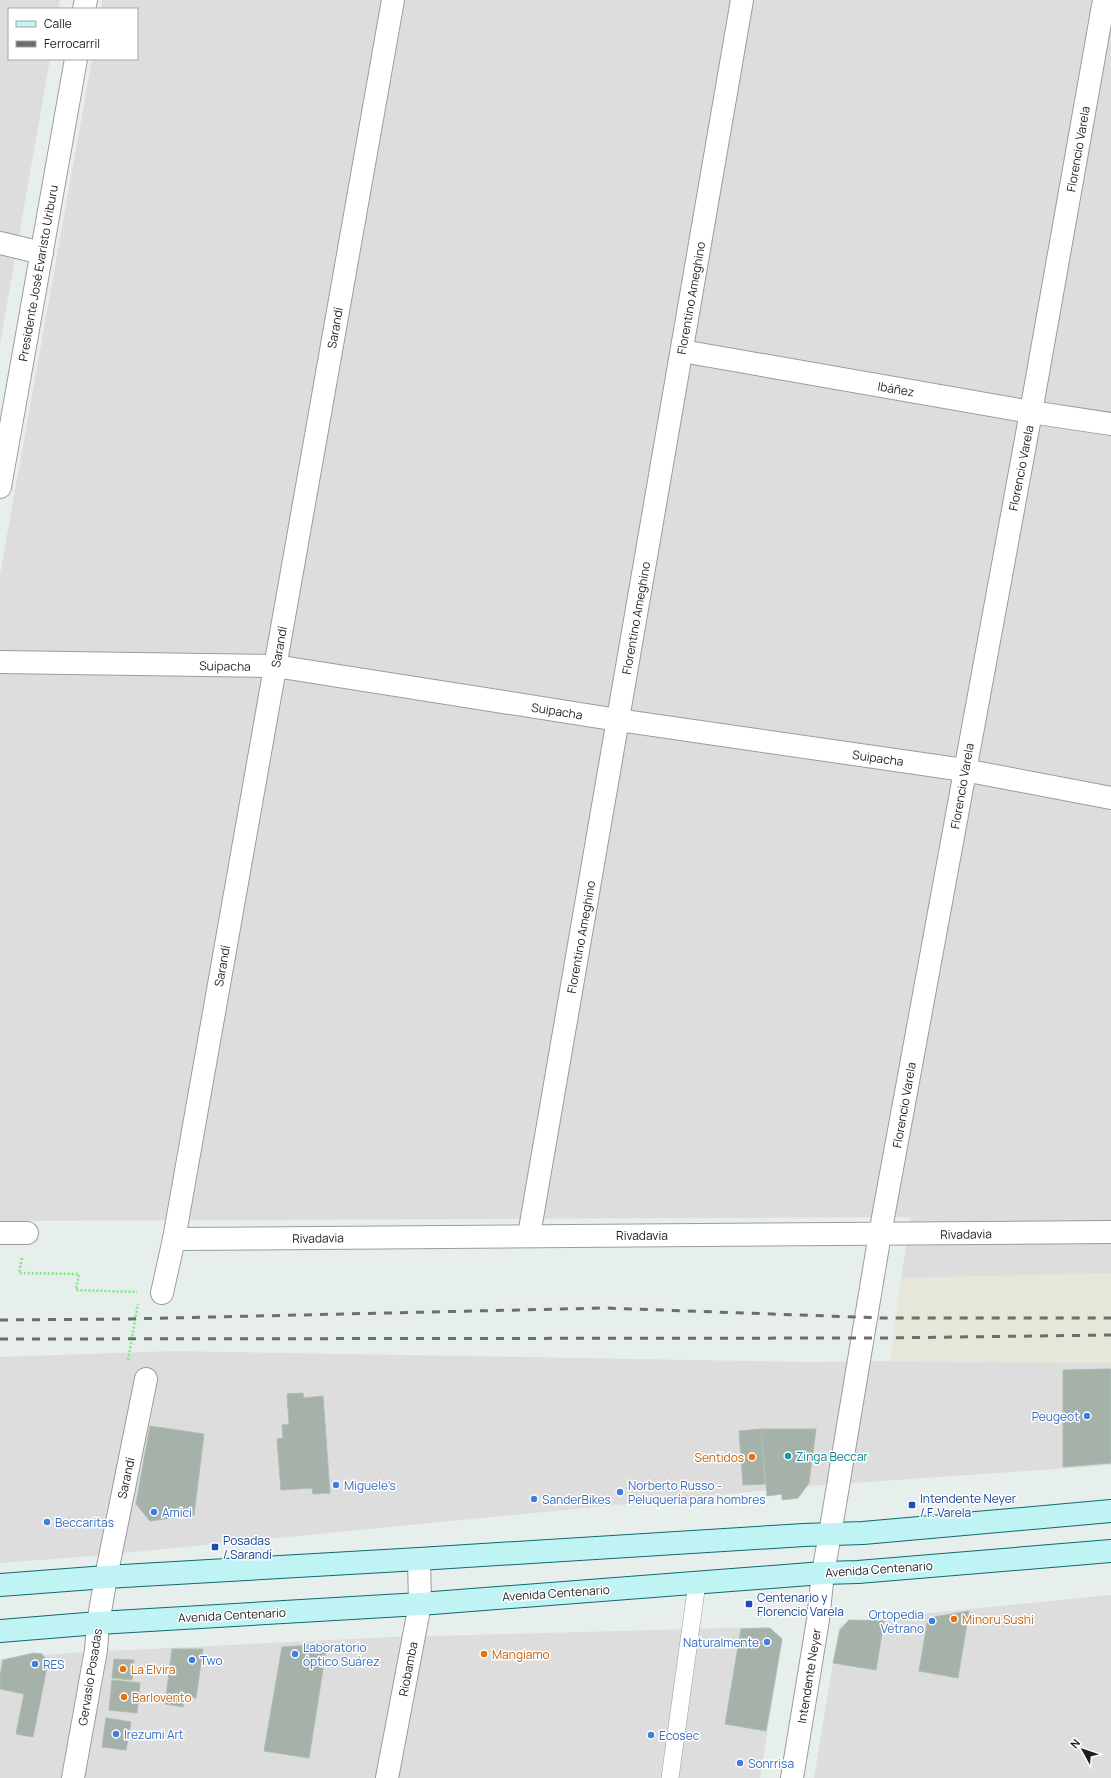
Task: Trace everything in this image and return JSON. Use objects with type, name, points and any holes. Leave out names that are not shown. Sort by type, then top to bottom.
[{"type":"main road","points":[[0,1585],[106,1577],[906,1530],[1111,1511]]},
{"type":"main road","name":"Avenida Centenario","points":[[0,1631],[98,1623],[420,1604],[823,1573],[858,1572],[1111,1551]]},
{"type":"street","name":"Sarandí","points":[[162,1293],[174,1239],[393,0]]},
{"type":"street","name":"Florentino Ameghino","points":[[529,1236],[742,0]]},
{"type":"street","name":"Florencio Varela","points":[[823,1573],[880,1234],[964,770],[1031,412],[1104,0]]},
{"type":"street","name":"Presidente José Evaristo Uriburu","points":[[0,487],[76,60]]},
{"type":"street","points":[[0,243],[42,253]]},
{"type":"street","name":"Ibáñez","points":[[682,352],[1031,412],[1111,424]]},
{"type":"street","name":"Suipacha","points":[[0,662],[275,666],[618,720],[964,770],[1111,798]]},
{"type":"street","name":"Rivadavia","points":[[174,1239],[1111,1232]]},
{"type":"street","points":[[0,1233],[26,1233]]},
{"type":"street","name":"Sarandí","points":[[106,1577],[146,1379]]},
{"type":"street","name":"Riobamba","points":[[387,1778],[420,1604],[419,1559]]},
{"type":"street","name":"Intendente Neyer","points":[[792,1778],[818,1620],[823,1573]]},
{"type":"street","name":"Gervasio Posadas","points":[[74,1778],[96,1650],[98,1623],[106,1577]]},
{"type":"lane","points":[[670,1778],[697,1583]]},
{"type":"path","points":[[26,1233],[19,1273],[79,1274],[76,1290],[140,1292],[125,1378],[146,1379]]},
{"type":"shaded area","points":[[0,0],[60,0],[58,8],[8,8],[8,60],[50,60],[0,344]]},
{"type":"shaded area","points":[[102,0],[1111,0],[1111,1274],[901,1278],[911,1217],[0,1221],[0,575],[92,60],[138,60],[138,8],[101,8]]},
{"type":"shaded area","points":[[1111,1273],[1111,1363],[890,1361],[901,1278]]},
{"type":"shaded area","points":[[174,1351],[811,1362],[890,1361],[1111,1363],[1111,1465],[810,1486],[92,1556],[0,1563],[0,1357]]},
{"type":"shaded area","points":[[1111,1595],[1111,1778],[814,1778],[839,1627],[849,1621]]},
{"type":"shaded area","points":[[768,1627],[782,1642],[760,1778],[0,1778],[0,1659],[69,1653],[393,1637]]},
{"type":"building","name":"Peugeot","points":[[1111,1369],[1111,1463],[1063,1467],[1063,1370]]},
{"type":"building","points":[[303,1393],[304,1398],[323,1396],[330,1493],[313,1494],[312,1488],[281,1490],[277,1439],[283,1438],[282,1425],[289,1424],[287,1394]]},
{"type":"building","points":[[150,1426],[204,1434],[194,1515],[150,1521],[136,1504]]},
{"type":"building","name":"Zinga Beccar","points":[[761,1429],[816,1429],[809,1483],[798,1498],[782,1500],[782,1494],[767,1496]]},
{"type":"building","name":"Sentidos","points":[[761,1429],[765,1484],[743,1485],[739,1431]]},
{"type":"building","points":[[969,1611],[958,1678],[919,1671],[928,1618]]},
{"type":"building","points":[[849,1620],[884,1621],[876,1670],[833,1663],[840,1630]]},
{"type":"building","points":[[770,1628],[782,1639],[766,1731],[725,1724],[741,1629]]},
{"type":"building","points":[[327,1644],[309,1758],[264,1751],[282,1647]]},
{"type":"building","points":[[172,1649],[203,1649],[196,1698],[184,1697],[183,1707],[165,1704]]},
{"type":"building","points":[[34,1653],[42,1654],[48,1662],[33,1737],[16,1734],[24,1694],[0,1689],[0,1676],[3,1660]]},
{"type":"building","name":"La Elvira","points":[[114,1659],[134,1660],[132,1680],[112,1678]]},
{"type":"building","name":"Barlovento","points":[[112,1680],[140,1683],[137,1713],[109,1710]]},
{"type":"building","name":"Irezumi Art","points":[[106,1718],[131,1722],[126,1750],[102,1747]]},
{"type":"railway","points":[[0,1320],[125,1319],[605,1308],[883,1318],[1111,1318]]},
{"type":"railway","points":[[0,1339],[880,1338],[1111,1335]]},
{"type":"place","name":"Peugeot","points":[[1087,1416]]},
{"type":"place","name":"Zinga Beccar","points":[[788,1456]]},
{"type":"place","name":"Sentidos","points":[[752,1457]]},
{"type":"place","name":"Miguele's","points":[[336,1485]]},
{"type":"place","name":"Norberto Russo - Peluquería para hombres","points":[[620,1492]]},
{"type":"place","name":"SanderBikes","points":[[534,1499]]},
{"type":"place","name":"Intendente Neyer / F. Varela","points":[[912,1505]]},
{"type":"place","name":"Amici","points":[[154,1512]]},
{"type":"place","name":"Beccaritas","points":[[47,1522]]},
{"type":"place","name":"Posadas / Sarandí","points":[[215,1547]]},
{"type":"place","name":"Centenario y Florencio Varela","points":[[749,1604]]},
{"type":"place","name":"Minoru Sushi","points":[[954,1619]]},
{"type":"place","name":"Ortopedia Vetrano","points":[[932,1621]]},
{"type":"place","name":"Naturalmente","points":[[767,1642]]},
{"type":"place","name":"Laboratorio óptico Suárez","points":[[295,1654]]},
{"type":"place","name":"Mangiamo","points":[[484,1654]]},
{"type":"place","name":"Two","points":[[192,1660]]},
{"type":"place","name":"RES","points":[[35,1664]]},
{"type":"place","name":"La Elvira","points":[[123,1669]]},
{"type":"place","name":"Barlovento","points":[[124,1697]]},
{"type":"place","name":"Irezumi Art","points":[[116,1734]]},
{"type":"place","name":"Ecosec","points":[[651,1735]]},
{"type":"place","name":"Sonrrisa","points":[[740,1763]]}]
